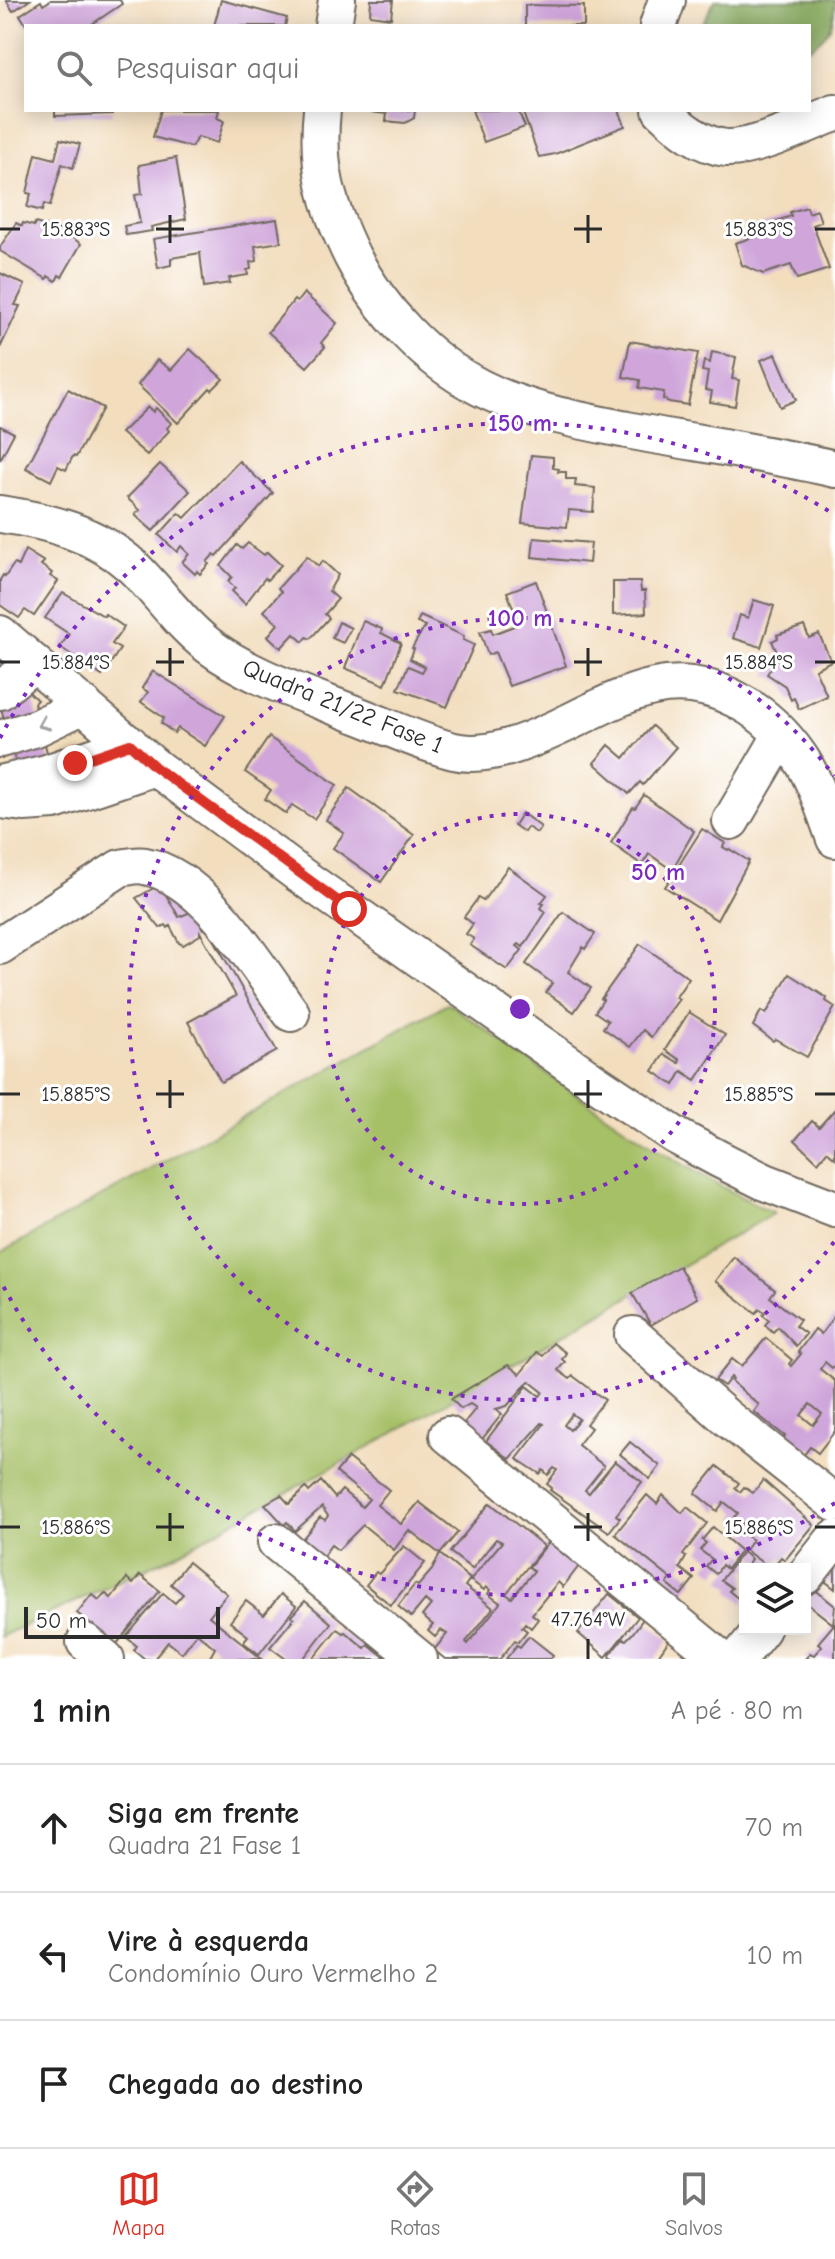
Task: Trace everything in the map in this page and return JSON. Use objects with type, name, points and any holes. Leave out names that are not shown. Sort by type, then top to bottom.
[{"type":"street","points":[[333,24],[337,0]]},
{"type":"street","points":[[659,24],[667,0]]},
{"type":"street","points":[[322,112],[321,175],[339,229],[364,279],[387,309],[413,338],[450,370],[482,389],[572,419],[835,469]]},
{"type":"street","points":[[663,112],[702,142],[728,148],[760,142],[835,113]]},
{"type":"street","name":"Quadra 21/22 Fase 1","points":[[0,514],[45,521],[98,542],[131,566],[207,644],[233,661],[301,692],[457,752],[485,751],[528,741],[652,687],[677,683],[705,686],[734,698],[762,716],[799,756],[835,839]]},
{"type":"street","points":[[0,634],[142,756],[300,875],[592,1080],[676,1136],[765,1182],[835,1209]]},
{"type":"street","points":[[0,691],[34,663]]},
{"type":"street","points":[[0,739],[36,728],[84,705]]},
{"type":"street","points":[[731,821],[781,736]]},
{"type":"street","points":[[0,784],[142,756]]},
{"type":"street","points":[[0,800],[24,803],[54,801],[142,756]]},
{"type":"street","points":[[0,946],[120,868],[141,865],[186,886],[211,906],[291,1013]]},
{"type":"street","points":[[633,1335],[727,1418],[835,1503]]},
{"type":"street","points":[[448,1435],[721,1659]]},
{"type":"street","points":[[811,1568],[835,1538]]},
{"type":"street","points":[[276,1542],[419,1659]]},
{"type":"street","points":[[738,1659],[757,1635]]},
{"type":"green space","points":[[715,0],[835,0],[830,28],[811,47],[811,24],[702,24]]},
{"type":"green space","points":[[448,1003],[647,1142],[731,1192],[774,1213],[371,1446],[168,1558],[0,1637],[0,1253]]},
{"type":"building","points":[[6,0],[30,0],[13,11]]},
{"type":"building","points":[[51,0],[120,0],[122,4],[92,24],[26,24],[20,15],[41,1],[43,5]]},
{"type":"building","points":[[221,0],[287,18],[286,24],[215,24]]},
{"type":"building","points":[[371,0],[393,0],[391,18],[370,15]]},
{"type":"building","points":[[525,5],[584,6],[584,24],[525,24]]},
{"type":"building","points":[[55,112],[112,112],[112,114],[55,116]]},
{"type":"building","points":[[160,112],[218,112],[217,118],[224,121],[217,143],[198,137],[191,147],[153,137]]},
{"type":"building","points":[[371,112],[415,112],[414,118],[405,123],[386,121],[387,114]]},
{"type":"building","points":[[473,112],[519,112],[525,127],[484,142]]},
{"type":"building","points":[[523,112],[620,112],[625,126],[555,154],[539,157]]},
{"type":"building","points":[[60,139],[80,144],[73,168],[62,164],[50,206],[44,204],[42,211],[27,207],[36,154],[55,159]]},
{"type":"building","points":[[176,158],[186,219],[151,227],[152,231],[126,235],[124,226],[140,223],[135,195],[142,194],[139,165]]},
{"type":"building","points":[[807,207],[809,213],[817,210],[821,222],[813,225],[829,269],[797,279],[791,265],[763,274],[742,265],[735,243],[761,235],[759,227]]},
{"type":"building","points":[[277,219],[281,242],[255,246],[257,261],[250,262],[248,275],[229,278],[230,283],[204,287],[200,253],[171,258],[171,265],[158,268],[153,239]]},
{"type":"building","points":[[16,223],[34,226],[35,223],[63,231],[81,244],[62,277],[59,275],[56,281],[48,276],[47,279],[0,251]]},
{"type":"building","points":[[0,273],[25,285],[15,305],[20,306],[0,348]]},
{"type":"building","points":[[304,293],[337,323],[321,343],[325,347],[307,367],[268,332],[294,300],[297,302]]},
{"type":"building","points":[[630,341],[698,353],[688,405],[669,402],[663,399],[664,392],[639,388],[640,380],[623,377]]},
{"type":"building","points":[[190,349],[223,379],[212,390],[210,388],[178,423],[138,385],[157,360],[171,370]]},
{"type":"building","points":[[712,352],[736,357],[732,379],[739,380],[735,406],[710,402],[712,391],[705,390],[708,372],[702,371],[704,361],[710,363]]},
{"type":"building","points":[[776,354],[796,400],[780,407],[761,360]]},
{"type":"building","points":[[68,389],[103,408],[76,457],[73,456],[66,470],[58,466],[51,481],[26,468]]},
{"type":"building","points":[[148,407],[153,412],[156,408],[171,423],[167,428],[169,431],[147,455],[121,433]]},
{"type":"building","points":[[0,426],[14,433],[0,460]]},
{"type":"building","points":[[531,455],[553,457],[553,468],[566,472],[566,479],[576,479],[575,486],[595,488],[593,512],[569,510],[567,527],[522,523]]},
{"type":"building","points":[[239,461],[273,493],[217,556],[214,554],[200,574],[197,571],[195,574],[182,562],[189,554],[181,546],[177,552],[159,535],[179,513],[185,518]]},
{"type":"building","points":[[160,464],[190,491],[153,531],[135,515],[140,510],[127,498]]},
{"type":"building","points":[[534,538],[591,543],[589,563],[532,557]]},
{"type":"building","points":[[248,543],[264,555],[267,552],[281,565],[267,580],[265,578],[245,604],[232,591],[235,588],[228,581],[232,577],[221,566],[237,545],[242,549]]},
{"type":"building","points":[[25,550],[44,562],[41,565],[58,581],[34,616],[25,610],[19,618],[0,605],[0,580],[14,564],[18,566]]},
{"type":"building","points":[[307,556],[318,566],[323,561],[338,575],[329,591],[338,599],[325,614],[329,618],[310,639],[307,637],[303,642],[294,634],[281,648],[268,636],[278,624],[264,611],[281,592],[278,588]]},
{"type":"building","points":[[536,581],[566,666],[509,686],[495,652],[488,655],[480,632],[491,629],[493,634],[517,625],[507,592]]},
{"type":"building","points":[[613,582],[640,582],[641,591],[645,591],[646,613],[613,615]]},
{"type":"building","points":[[63,593],[124,627],[112,644],[120,649],[102,676],[60,647],[69,634],[45,618]]},
{"type":"building","points":[[754,600],[774,606],[761,647],[733,638],[740,615],[748,618]]},
{"type":"building","points":[[420,616],[464,636],[463,640],[474,645],[447,707],[398,689],[408,666],[422,672],[425,667],[410,659],[412,648],[425,626],[417,623]]},
{"type":"building","points":[[363,621],[382,629],[381,633],[401,643],[385,685],[345,668]]},
{"type":"building","points":[[339,622],[351,628],[343,643],[332,638]]},
{"type":"building","points":[[804,626],[809,638],[819,634],[831,661],[815,669],[827,696],[799,709],[785,686],[767,674],[779,657],[772,641],[778,638],[777,635]]},
{"type":"building","points":[[153,671],[225,716],[205,746],[178,728],[174,733],[161,723],[164,718],[141,702],[148,692],[142,688]]},
{"type":"building","points":[[27,690],[37,700],[34,703],[62,809],[30,817],[1,708]]},
{"type":"building","points":[[652,726],[676,747],[643,785],[640,782],[629,794],[594,763],[609,745],[624,758]]},
{"type":"building","points":[[269,737],[337,785],[314,819],[292,805],[286,814],[265,799],[271,790],[245,772]]},
{"type":"building","points":[[349,788],[414,835],[381,882],[333,848],[344,833],[326,820]]},
{"type":"building","points":[[644,795],[694,831],[672,870],[649,854],[642,865],[611,843]]},
{"type":"building","points":[[522,813],[541,827],[537,833],[527,827],[524,832],[514,825]]},
{"type":"building","points":[[702,829],[725,843],[723,847],[749,861],[717,920],[665,887]]},
{"type":"building","points":[[508,867],[547,895],[541,903],[544,904],[541,908],[546,912],[523,947],[517,946],[522,950],[507,970],[470,945],[474,939],[466,934],[473,924],[464,917],[478,898],[483,901]]},
{"type":"building","points":[[154,888],[163,890],[179,917],[193,911],[203,929],[207,927],[277,1051],[221,1082],[188,1022],[236,996],[200,932],[183,945],[179,943],[170,926],[160,928],[136,898]]},
{"type":"building","points":[[563,912],[595,934],[568,972],[591,988],[574,1012],[546,992],[552,983],[526,964]]},
{"type":"building","points":[[640,944],[689,978],[676,997],[679,999],[651,1037],[643,1030],[630,1047],[603,1028],[608,1021],[595,1012]]},
{"type":"building","points":[[789,974],[827,998],[826,1001],[835,1007],[807,1057],[775,1039],[773,1041],[753,1026],[761,1011],[766,1014]]},
{"type":"building","points":[[689,1012],[725,1035],[696,1080],[682,1071],[674,1085],[653,1071],[664,1054],[679,1063],[680,1060],[665,1050]]},
{"type":"building","points":[[835,1109],[835,1158],[827,1151],[818,1162],[795,1140],[812,1121],[819,1127]]},
{"type":"building","points":[[734,1257],[775,1290],[770,1297],[800,1320],[795,1326],[806,1334],[796,1346],[778,1327],[773,1332],[765,1325],[769,1320],[763,1315],[765,1312],[760,1309],[756,1313],[715,1281]]},
{"type":"building","points":[[679,1266],[697,1298],[651,1325],[632,1293]]},
{"type":"building","points":[[835,1315],[835,1365],[832,1368],[825,1362],[820,1369],[835,1381],[835,1431],[818,1453],[810,1447],[803,1456],[782,1439],[785,1436],[754,1412],[759,1405],[731,1381],[731,1377],[724,1386],[715,1380],[732,1359],[741,1366],[746,1362],[766,1338],[792,1360],[791,1366],[815,1329],[821,1334]],"holes":[[[810,1404],[822,1414],[813,1425],[801,1415]]]},
{"type":"building","points":[[553,1343],[566,1353],[562,1359],[565,1362],[558,1370],[570,1379],[573,1376],[605,1400],[586,1424],[591,1428],[578,1445],[604,1466],[585,1490],[589,1493],[615,1461],[642,1482],[616,1515],[620,1518],[609,1532],[550,1490],[552,1488],[547,1484],[557,1470],[554,1468],[548,1475],[543,1470],[540,1474],[517,1459],[544,1424],[510,1459],[486,1441],[527,1386],[540,1396],[543,1392],[529,1381],[507,1406],[496,1409],[502,1414],[479,1443],[460,1428],[476,1408],[470,1404],[461,1409],[451,1399],[508,1365],[520,1374],[537,1352],[543,1356]],"holes":[[[572,1414],[579,1419],[570,1430],[564,1425]]]},
{"type":"building","points":[[630,1442],[660,1466],[650,1479],[620,1454]]},
{"type":"building","points":[[348,1458],[389,1490],[377,1505],[401,1524],[419,1502],[458,1532],[440,1554],[409,1530],[394,1550],[363,1525],[338,1550],[331,1545],[320,1560],[299,1543],[320,1517],[325,1520],[328,1516],[322,1507],[295,1531],[287,1522],[284,1525],[265,1504],[281,1495],[289,1504],[306,1488],[309,1492],[321,1481],[335,1498],[342,1490],[362,1507],[369,1499],[336,1472]]},
{"type":"building","points":[[717,1466],[739,1483],[735,1488],[740,1492],[744,1487],[753,1493],[763,1480],[814,1525],[785,1560],[781,1557],[776,1563],[763,1563],[745,1550],[752,1540],[745,1535],[750,1529],[734,1517],[738,1513],[724,1502],[717,1511],[695,1493]]},
{"type":"building","points":[[647,1495],[657,1504],[663,1495],[682,1513],[687,1507],[707,1523],[683,1555],[686,1557],[680,1568],[694,1579],[681,1595],[667,1584],[671,1579],[615,1534]]},
{"type":"building","points":[[490,1503],[544,1546],[506,1594],[512,1598],[534,1571],[529,1567],[549,1542],[579,1566],[563,1587],[558,1582],[532,1614],[538,1619],[531,1628],[525,1623],[522,1627],[527,1631],[500,1659],[445,1659],[434,1650],[447,1634],[441,1630],[435,1637],[428,1631],[433,1625],[422,1616],[431,1605],[425,1600],[411,1617],[398,1606],[415,1584],[418,1586],[432,1570],[440,1554],[470,1579],[465,1586],[493,1608],[466,1642],[468,1644],[500,1603],[488,1594],[490,1590],[486,1587],[484,1590],[470,1580],[502,1542],[496,1539],[472,1569],[450,1552]]},
{"type":"building","points":[[713,1527],[741,1551],[727,1569],[722,1565],[716,1574],[706,1566],[712,1559],[700,1550],[706,1543],[702,1540]]},
{"type":"building","points":[[404,1546],[425,1563],[391,1605],[366,1585]]},
{"type":"building","points":[[743,1552],[751,1559],[749,1563],[739,1563],[739,1599],[729,1591],[732,1588],[721,1580]]},
{"type":"building","points":[[835,1560],[835,1589],[821,1578]]},
{"type":"building","points":[[188,1562],[227,1594],[209,1616],[262,1659],[209,1659],[215,1648],[197,1633],[182,1653],[168,1642],[154,1659],[145,1659],[134,1650],[137,1646],[126,1637],[163,1593],[175,1603],[183,1594],[171,1584]]},
{"type":"building","points":[[140,1575],[160,1591],[116,1645],[77,1613],[92,1594],[99,1600],[105,1593],[111,1598],[127,1578],[133,1584]]},
{"type":"building","points":[[813,1588],[835,1606],[833,1624],[811,1607]]},
{"type":"building","points":[[281,1594],[296,1606],[259,1654],[243,1642],[248,1636],[230,1622],[246,1601],[264,1615]]},
{"type":"building","points":[[609,1594],[638,1617],[606,1657],[578,1633]]},
{"type":"building","points":[[305,1601],[331,1623],[303,1659],[286,1659],[270,1647]]},
{"type":"building","points":[[643,1619],[669,1640],[656,1659],[611,1659],[610,1654]]},
{"type":"building","points":[[835,1623],[835,1659],[805,1659],[822,1646],[818,1643]]},
{"type":"building","points":[[337,1629],[365,1648],[368,1644],[387,1659],[313,1659]]},
{"type":"building","points":[[529,1636],[553,1655],[550,1659],[506,1659],[517,1645],[520,1647]]},
{"type":"route","points":[[75,763],[130,744],[155,767],[349,909]]}]
